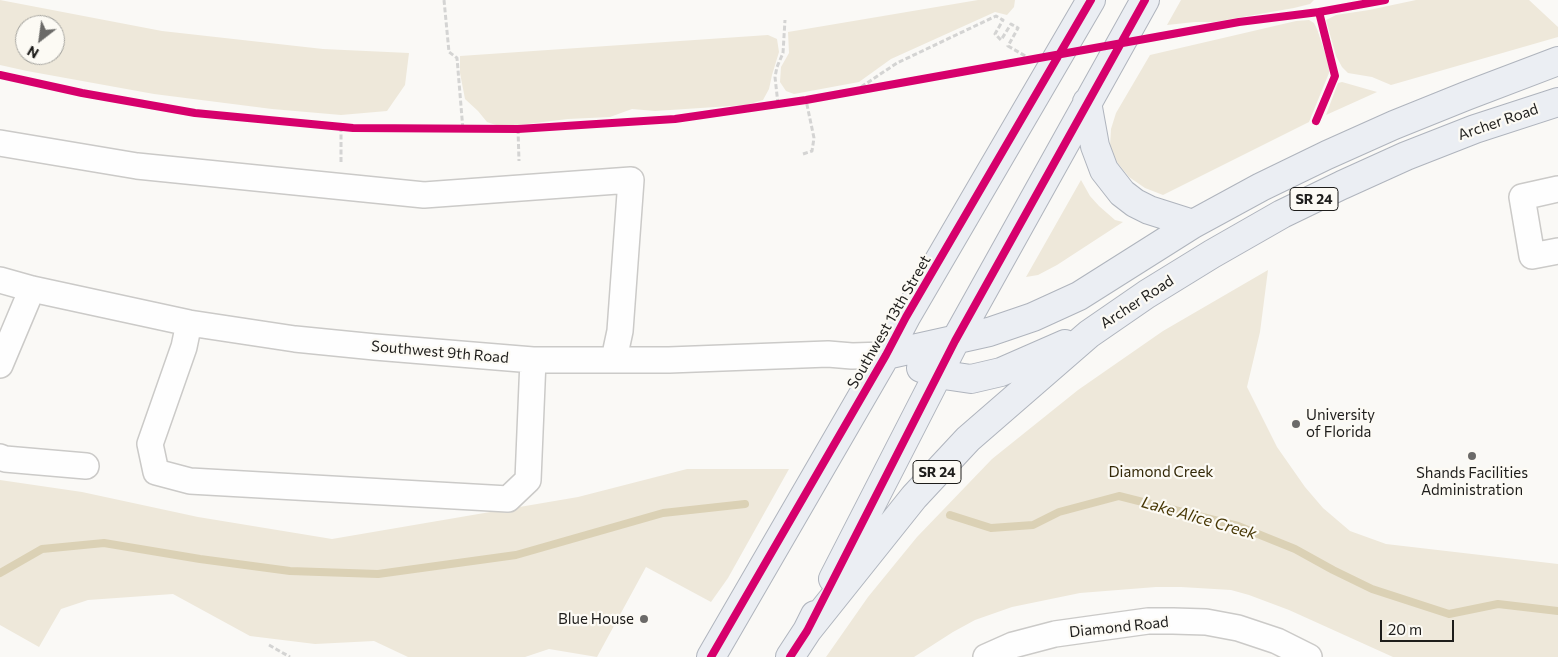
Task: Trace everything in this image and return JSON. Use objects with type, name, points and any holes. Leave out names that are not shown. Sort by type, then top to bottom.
[{"type":"main road","name":"Southwest 13th Street","points":[[711,657],[1091,0]]},
{"type":"main road","points":[[790,657],[807,631],[955,341],[1145,0]]},
{"type":"main road","name":"SR 24","points":[[886,355],[990,332],[1033,317],[1079,296],[1193,224],[1327,154],[1466,96],[1558,61]]},
{"type":"main road","points":[[1466,96],[1476,129]]},
{"type":"main road","points":[[1087,102],[1094,146],[1104,170],[1122,193],[1135,203],[1149,210],[1193,224]]},
{"type":"main road","name":"Archer Road","points":[[807,631],[914,498],[968,439],[1089,334],[1147,294],[1282,214],[1398,160],[1476,129],[1558,102]]},
{"type":"main road","points":[[886,355],[938,374],[971,379],[1001,372],[1089,334]]},
{"type":"street","points":[[0,143],[137,166],[424,195],[631,180],[620,331],[614,359]]},
{"type":"street","points":[[1558,189],[1522,197],[1532,256],[1558,251]]},
{"type":"street","name":"Southwest 9th Road","points":[[0,280],[32,289],[189,322],[296,339],[376,347],[533,360],[669,360],[828,354],[852,356],[886,355]]},
{"type":"street","points":[[0,365],[32,289]]},
{"type":"street","points":[[189,322],[184,346],[150,444],[156,472],[190,482],[508,499],[528,480],[533,360]]},
{"type":"street","points":[[0,458],[86,466]]},
{"type":"street","name":"Diamond Road","points":[[986,657],[1013,645],[1055,634],[1148,621],[1206,622],[1238,628],[1276,641],[1309,657]]},
{"type":"path","points":[[444,0],[449,52],[457,58],[466,130],[454,129]]},
{"type":"path","points":[[855,91],[897,63],[996,16],[1003,20],[995,34],[1001,40],[1011,24],[1018,28],[1008,46],[1030,58]]},
{"type":"path","points":[[778,104],[775,77],[783,53],[785,20]]},
{"type":"path","points":[[1014,63],[1030,58]]},
{"type":"path","points":[[845,93],[873,88]]},
{"type":"path","points":[[796,101],[816,98]]},
{"type":"path","points":[[803,154],[812,151],[814,138],[806,100]]},
{"type":"path","points":[[769,105],[787,103]]},
{"type":"path","points":[[332,126],[344,127],[342,163]]},
{"type":"path","points":[[519,161],[516,129],[528,129]]},
{"type":"path","points":[[269,645],[290,657]]},
{"type":"green space","points":[[0,0],[162,31],[323,49],[409,53],[405,85],[387,111],[341,115],[272,109],[154,94],[0,65]]},
{"type":"green space","points":[[978,0],[1015,0],[1014,7],[1007,15],[995,12],[891,59],[859,82],[794,94],[786,91],[780,82],[781,67],[789,53],[788,32]]},
{"type":"green space","points":[[1181,0],[1314,0],[1310,4],[1294,8],[1214,22],[1167,25]]},
{"type":"green space","points":[[1416,0],[1529,0],[1558,27],[1558,37],[1391,85],[1372,77],[1348,73],[1342,67],[1336,56],[1326,20],[1336,15]]},
{"type":"green space","points":[[1309,20],[1314,23],[1317,29],[1329,65],[1329,73],[1309,122],[1163,195],[1145,188],[1129,177],[1116,161],[1110,146],[1111,129],[1116,113],[1150,55],[1296,21]]},
{"type":"green space","points":[[768,35],[777,39],[779,52],[769,89],[763,100],[746,105],[655,111],[632,109],[610,117],[568,119],[502,127],[487,122],[465,99],[460,73],[460,56]]},
{"type":"green space","points":[[1342,82],[1377,92],[1326,115],[1338,83]]},
{"type":"green space","points":[[1081,180],[1090,196],[1099,206],[1115,220],[1123,222],[1057,265],[1038,275],[1026,277]]},
{"type":"green space","name":"Diamond Creek","points":[[1268,270],[1260,332],[1247,387],[1277,447],[1305,487],[1323,508],[1350,531],[1386,544],[1558,564],[1558,657],[1393,657],[1289,610],[1249,595],[1231,590],[1156,587],[1080,593],[1012,607],[975,620],[914,657],[826,657],[868,597],[917,537],[992,459],[1078,390],[1163,331]]},
{"type":"green space","points":[[687,469],[789,469],[728,578],[711,602],[646,567],[597,657],[549,649],[525,657],[408,657],[374,641],[315,644],[250,636],[173,594],[88,600],[61,609],[39,647],[0,625],[0,480],[82,492],[198,517],[332,539],[578,497]]},
{"type":"waterway","name":"Lake Alice Creek","points":[[950,515],[991,528],[1033,525],[1059,512],[1119,496],[1238,526],[1295,549],[1372,589],[1449,614],[1498,604],[1558,611]]},
{"type":"waterway","points":[[0,573],[42,549],[104,543],[200,559],[290,571],[378,574],[516,555],[663,513],[745,504]]},
{"type":"cycle path","points":[[711,657],[1091,0]]},
{"type":"cycle path","points":[[790,657],[807,631],[955,341],[1145,0]]},
{"type":"cycle path","points":[[0,75],[82,93],[195,113],[353,128],[518,129],[675,119],[806,100],[1239,22],[1319,12],[1385,0]]},
{"type":"cycle path","points":[[1316,121],[1335,76],[1319,12]]},
{"type":"place","name":"University of Florida","points":[[1296,424]]},
{"type":"place","name":"Shands Facilities Administration","points":[[1472,456]]},
{"type":"place","name":"Blue House","points":[[644,619]]}]
